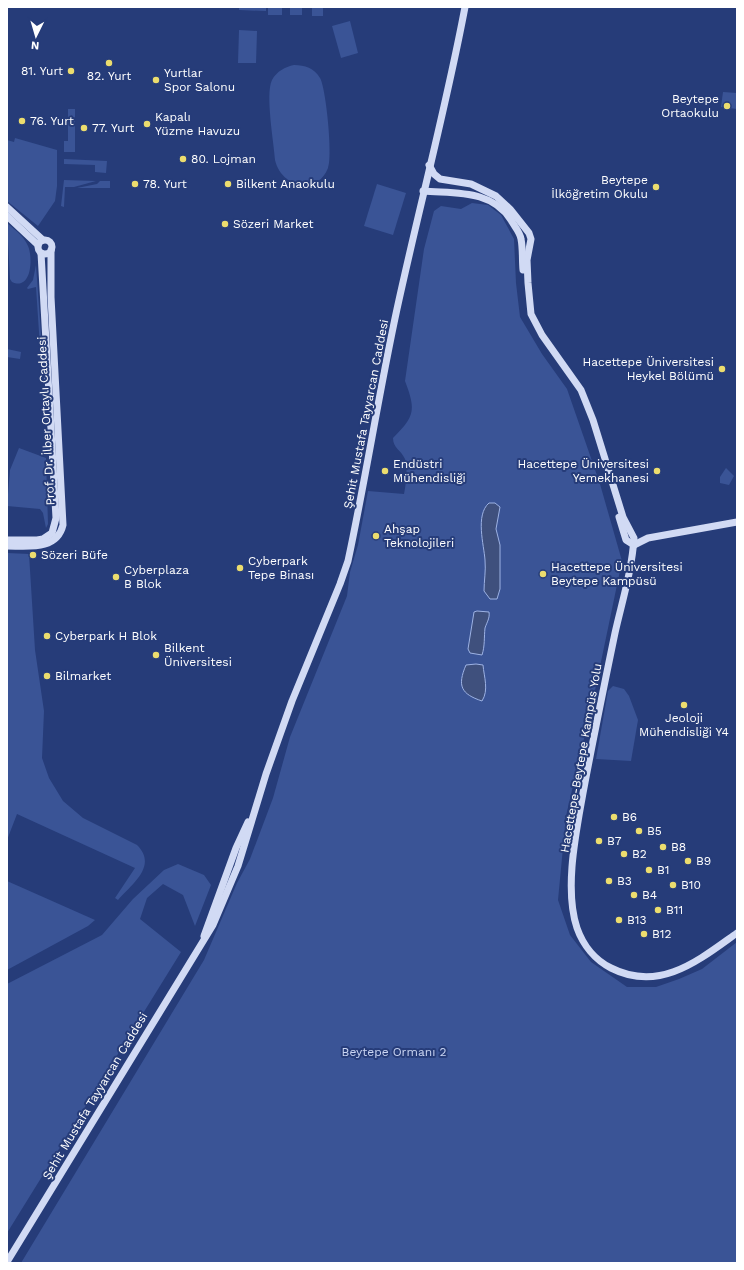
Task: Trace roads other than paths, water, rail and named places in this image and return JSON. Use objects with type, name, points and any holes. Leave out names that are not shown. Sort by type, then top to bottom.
[{"type":"street","name":"Şehit Mustafa Tayyarcan Caddesi","points":[[7,1262],[202,942],[207,924],[233,868],[292,701],[340,584],[348,561],[396,315],[465,7]]},
{"type":"street","points":[[429,165],[432,172],[440,179]]},
{"type":"street","points":[[424,187],[431,180],[440,179],[471,184],[496,196],[510,209],[529,232],[531,239],[527,260],[531,314],[542,335],[581,390],[593,420],[623,517],[634,538],[634,545]]},
{"type":"street","points":[[424,187],[471,194],[490,201],[507,215],[520,234],[526,305],[530,321],[578,395],[593,435],[626,540],[634,545]]},
{"type":"street","name":"Prof. Dr. İlber Ortaylı Caddesi","points":[[7,207],[41,243],[56,522],[52,533],[43,539],[7,540]]},
{"type":"street","name":"Prof. Dr. İlber Ortaylı Caddesi","points":[[7,216],[41,243],[50,242],[51,297],[63,525],[59,535],[50,543],[31,546],[7,546]]},
{"type":"street","points":[[41,252],[46,253],[51,250]]},
{"type":"street","points":[[634,545],[640,540],[655,536],[737,522]]},
{"type":"street","name":"Hacettepe-Beytepe Kampüs Yolu","points":[[634,545],[606,678],[576,836],[572,890],[577,928],[581,939],[596,957],[619,972],[639,976],[662,976],[679,971],[737,933]]},
{"type":"place","name":"82. Yurt","points":[[109,63]]},
{"type":"place","name":"81. Yurt","points":[[71,71]]},
{"type":"place","name":"Yurtlar Spor Salonu","points":[[156,80]]},
{"type":"place","name":"Beytepe Ortaokulu","points":[[727,106]]},
{"type":"place","name":"76. Yurt","points":[[22,121]]},
{"type":"place","name":"Kapalı Yüzme Havuzu","points":[[147,124]]},
{"type":"place","name":"77. Yurt","points":[[84,128]]},
{"type":"place","name":"80. Lojman","points":[[183,159]]},
{"type":"place","name":"78. Yurt","points":[[135,184]]},
{"type":"place","name":"Bilkent Anaokulu","points":[[228,184]]},
{"type":"place","name":"Beytepe İlköğretim Okulu","points":[[656,187]]},
{"type":"place","name":"Sözeri Market","points":[[225,224]]},
{"type":"place","name":"Hacettepe Üniversitesi Heykel Bölümü","points":[[722,369]]},
{"type":"place","name":"Endüstri Mühendisliği","points":[[385,471]]},
{"type":"place","name":"Hacettepe Üniversitesi Yemekhanesi","points":[[657,471]]},
{"type":"place","name":"Ahşap Teknolojileri","points":[[376,536]]},
{"type":"place","name":"Sözeri Büfe","points":[[33,555]]},
{"type":"place","name":"Cyberpark Tepe Binası","points":[[240,568]]},
{"type":"place","name":"Hacettepe Üniversitesi Beytepe Kampüsü","points":[[543,574]]},
{"type":"place","name":"Cyberplaza B Blok","points":[[116,577]]},
{"type":"place","name":"Cyberpark H Blok","points":[[47,636]]},
{"type":"place","name":"Bilkent Üniversitesi","points":[[156,655]]},
{"type":"place","name":"Bilmarket","points":[[47,676]]},
{"type":"place","name":"Jeoloji Mühendisliği Y4","points":[[684,705]]},
{"type":"place","name":"B6","points":[[614,817]]},
{"type":"place","name":"B5","points":[[639,831]]},
{"type":"place","name":"B7","points":[[599,841]]},
{"type":"place","name":"B8","points":[[663,847]]},
{"type":"place","name":"B2","points":[[624,854]]},
{"type":"place","name":"B9","points":[[688,861]]},
{"type":"place","name":"B1","points":[[649,870]]},
{"type":"place","name":"B3","points":[[609,881]]},
{"type":"place","name":"B10","points":[[673,885]]},
{"type":"place","name":"B4","points":[[634,895]]},
{"type":"place","name":"B11","points":[[658,910]]},
{"type":"place","name":"B13","points":[[619,920]]},
{"type":"place","name":"B12","points":[[644,934]]},
{"type":"park label","name":"Beytepe Ormanı 2","points":[[394,1052]]}]
